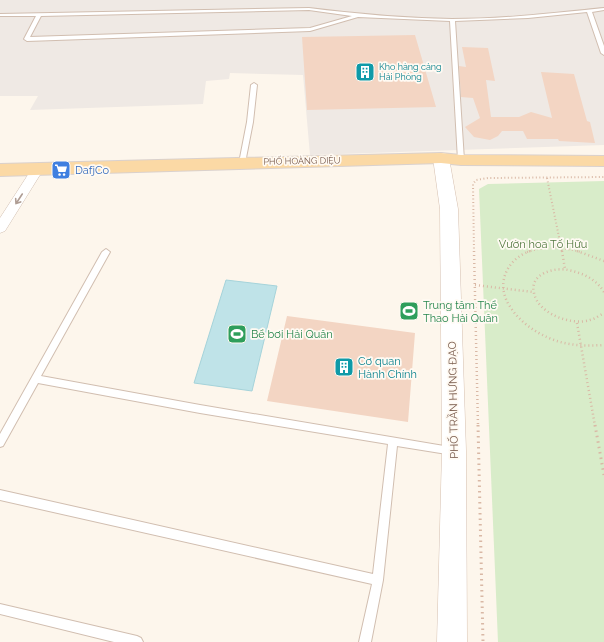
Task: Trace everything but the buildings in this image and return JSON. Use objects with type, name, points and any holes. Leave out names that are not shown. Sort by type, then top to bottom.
[{"type":"main road","name":"PHỐ HOÀNG DIỆU","points":[[0,170],[451,159],[604,161]]},
{"type":"main road","name":"PHỐ TRẦN HƯNG ĐẠO","points":[[451,159],[449,209],[454,451],[452,642]]},
{"type":"street","points":[[0,228],[37,170]]},
{"type":"lane","points":[[0,15],[309,9],[360,16],[452,20],[528,17],[604,9]]},
{"type":"lane","points":[[589,10],[604,53]]},
{"type":"lane","points":[[40,14],[27,39],[310,29],[360,16]]},
{"type":"lane","points":[[451,159],[452,20]]},
{"type":"lane","points":[[242,163],[250,122],[254,85]]},
{"type":"lane","points":[[0,443],[106,252]]},
{"type":"lane","points":[[36,379],[200,409],[454,451]]},
{"type":"lane","points":[[365,642],[378,580],[392,441]]},
{"type":"lane","points":[[0,495],[378,580]]},
{"type":"lane","points":[[0,609],[137,642]]},
{"type":"path","points":[[483,642],[473,184],[476,180],[488,178],[604,177]]},
{"type":"path","points":[[547,178],[565,269]]},
{"type":"path","points":[[604,261],[583,252],[561,248],[541,248],[524,253],[512,262],[504,274],[503,288],[508,304],[519,319],[537,332],[558,342],[582,346],[604,345]]},
{"type":"path","points":[[604,292],[596,282],[587,276],[565,269],[554,269],[545,272],[538,277],[534,284],[533,292],[536,301],[543,309],[553,316],[565,321],[577,323],[588,322],[598,318],[604,313]]},
{"type":"path","points":[[475,285],[533,292]]},
{"type":"path","points":[[577,323],[604,475]]},
{"type":"shaded area","points":[[0,0],[604,0],[604,145],[310,155],[303,75],[230,73],[229,79],[206,81],[203,104],[30,110],[38,96],[0,96]]},
{"type":"green space","name":"Vườn hoa Tố Hữu","points":[[604,181],[604,642],[498,642],[479,189],[488,184]]},
{"type":"water","name":"Bể bơi Hải Quân","points":[[226,280],[277,286],[252,391],[194,383]]},
{"type":"place","name":"Kho hàng cảng Hải Phòng","points":[[365,72]]},
{"type":"place","name":"DafjCo","points":[[61,170]]},
{"type":"place","name":"Trung tâm Thể Thao Hải Quân","points":[[409,311]]},
{"type":"place","name":"Bể bơi Hải Quân","points":[[237,334]]},
{"type":"place","name":"Cơ quan Hành Chính","points":[[344,367]]}]
